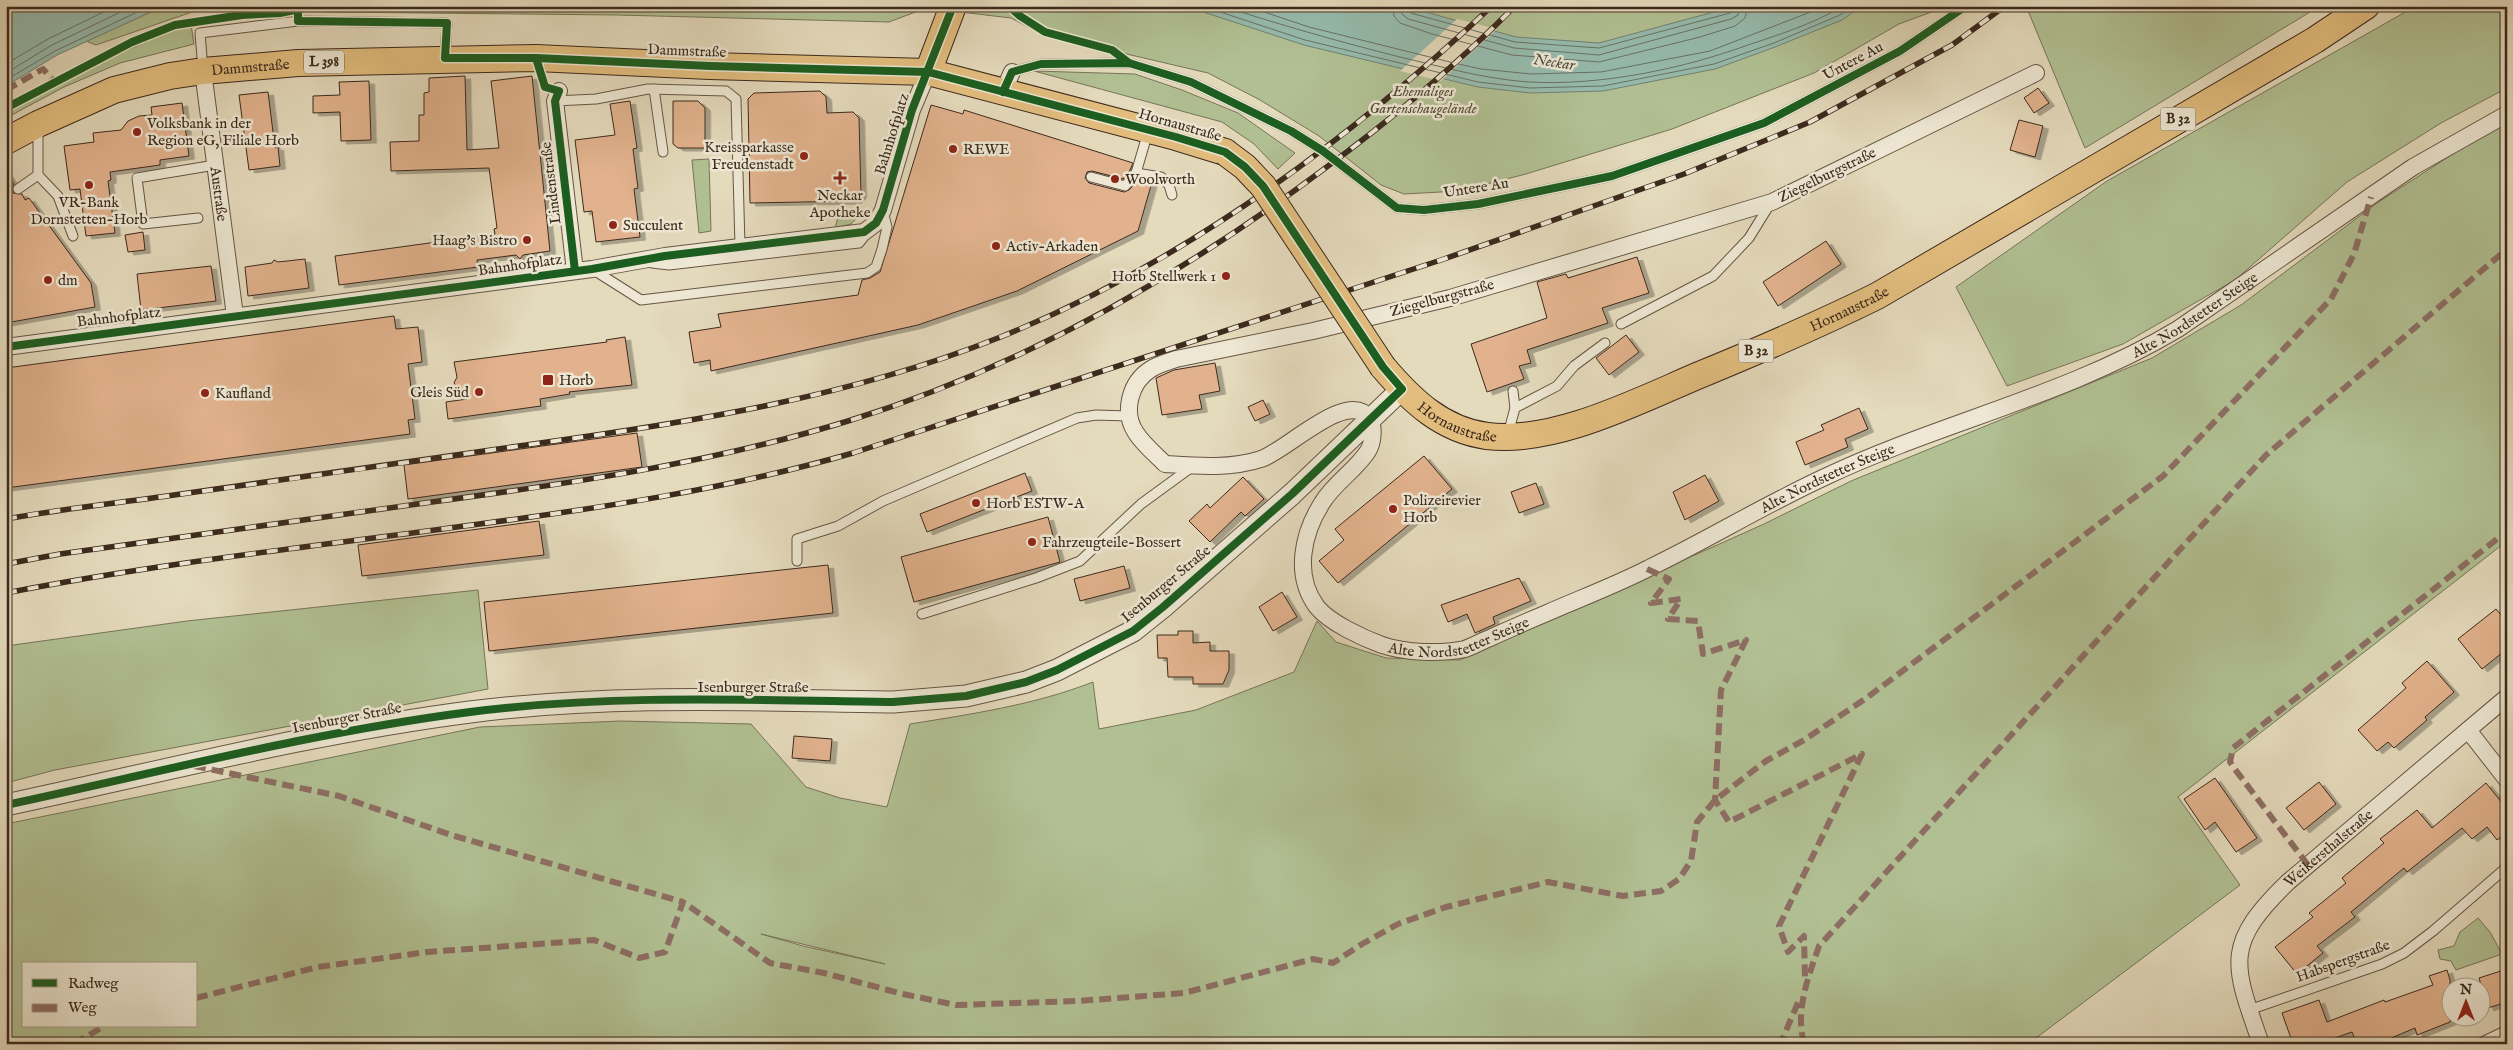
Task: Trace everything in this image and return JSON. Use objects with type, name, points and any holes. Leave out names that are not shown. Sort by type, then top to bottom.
[{"type":"main road","name":"Hornaustraße","points":[[928,72],[1007,82],[1148,129],[1225,152],[1263,186],[1383,367],[1402,389],[1428,413],[1449,425],[1474,433],[1508,437],[1556,431],[1637,402],[1816,326],[1877,296],[2315,40],[2366,6]]},
{"type":"main road","points":[[928,72],[951,11]]},
{"type":"main road","name":"Dammstraße","points":[[6,141],[38,124],[114,90],[170,76],[203,71],[298,63],[445,58],[536,58],[710,66],[928,72]]},
{"type":"street","name":"Austraße","points":[[203,71],[235,316]]},
{"type":"street","name":"Bahnhofplatz","points":[[6,347],[584,270],[740,246],[864,232],[872,227],[883,210],[912,110],[928,72]]},
{"type":"street","name":"Ziegelburgstraße","points":[[1128,416],[1134,387],[1142,376],[1151,369],[1176,359],[1313,331],[1450,298],[1772,202],[2036,73]]},
{"type":"street","name":"Lindenstraße","points":[[557,96],[584,270]]},
{"type":"street","name":"Alte Nordstetter Steige","points":[[1369,418],[1373,429],[1371,449],[1323,501],[1310,528],[1302,555],[1305,582],[1318,608],[1347,630],[1385,646],[1426,652],[1465,648],[1647,569],[1827,476],[1888,451],[2024,401],[2140,352],[2195,318],[2413,167],[2507,114]]},
{"type":"street","name":"Isenburger Straße","points":[[6,805],[314,738],[408,720],[520,706],[651,700],[893,702],[966,696],[1018,684],[1057,670],[1133,631],[1163,608],[1292,494],[1369,418],[1402,389]]},
{"type":"street","points":[[1128,416],[1136,433],[1165,464],[1193,466],[1246,463],[1263,458],[1278,452],[1321,421],[1342,410],[1359,411],[1369,418]]},
{"type":"street","name":"Weikersthalstraße","points":[[2261,1044],[2249,1010],[2238,961],[2243,938],[2266,903],[2288,882],[2507,697]]},
{"type":"street","points":[[2468,730],[2507,780]]},
{"type":"street","points":[[2486,1044],[2507,1034]]},
{"type":"lane","name":"Untere Au","points":[[1007,82],[1041,64],[1129,63],[1191,82],[1291,131],[1323,151],[1397,208],[1424,210],[1478,204],[1612,176],[1764,123],[1900,51],[1966,6]]},
{"type":"lane","points":[[203,71],[200,33],[298,21],[447,23],[445,58]]},
{"type":"lane","points":[[557,96],[596,99],[654,89],[726,91],[731,93],[736,99],[740,246]]},
{"type":"lane","points":[[654,89],[663,152]]},
{"type":"lane","points":[[38,124],[38,175],[58,196],[73,236]]},
{"type":"lane","points":[[1091,177],[1125,186],[1136,173],[1148,129]]},
{"type":"lane","points":[[198,218],[143,224],[137,178],[215,165]]},
{"type":"lane","points":[[1136,173],[1161,177],[1168,185],[1172,195]]},
{"type":"lane","points":[[18,189],[38,175]]},
{"type":"lane","points":[[1621,324],[1713,276],[1749,238],[1772,202]]},
{"type":"lane","points":[[584,270],[641,300],[867,273],[876,267],[882,249],[887,227],[883,210]]},
{"type":"lane","points":[[636,262],[669,265],[859,243],[872,227]]},
{"type":"lane","points":[[1515,408],[1557,386],[1574,366],[1605,343]]},
{"type":"lane","points":[[1508,437],[1515,408],[1513,391]]},
{"type":"lane","points":[[797,560],[796,539],[838,526],[882,501],[1077,418],[1096,415],[1128,416]]},
{"type":"lane","points":[[922,614],[1036,578],[1080,561],[1141,504],[1193,466]]},
{"type":"lane","name":"Habspergstraße","points":[[2249,1010],[2382,964],[2404,953],[2433,931],[2507,866]]},
{"type":"green space","points":[[164,6],[267,6],[192,12],[96,45],[86,41]]},
{"type":"green space","name":"Ehemaliges Gartenschaugelände","points":[[325,6],[1948,6],[1899,24],[1814,73],[1672,129],[1526,174],[1459,191],[1404,194],[1381,185],[1319,136],[1260,100],[1208,73],[1041,34],[1011,18],[926,8],[889,22],[617,15],[326,12]]},
{"type":"green space","points":[[2026,6],[2320,6],[2085,148]]},
{"type":"green space","points":[[2416,6],[2507,6],[2507,88],[2441,123],[2347,182],[2235,280],[2123,344],[2007,386],[1956,287],[2107,181]]},
{"type":"green space","points":[[191,25],[194,44],[120,63],[64,87],[6,118],[6,110],[39,91],[173,29]]},
{"type":"green space","points":[[1034,71],[1135,74],[1182,90],[1238,113],[1295,153],[1278,169],[1254,144],[1222,122]]},
{"type":"green space","points":[[2507,119],[2507,541],[2178,797],[2240,885],[2028,1044],[6,1044],[6,824],[480,727],[621,721],[751,724],[806,787],[840,798],[887,807],[910,724],[1026,703],[1093,682],[1099,729],[1196,710],[1294,672],[1317,621],[1336,642],[1386,658],[1460,660],[1764,524],[1851,481],[2152,358],[2241,305],[2377,203]],"holes":[[[761,934],[885,964],[803,946]]]},
{"type":"green space","points":[[709,159],[711,231],[699,233],[692,160]]},
{"type":"green space","points":[[840,210],[864,210],[851,224],[835,228]]},
{"type":"green space","points":[[478,590],[488,689],[55,770],[6,783],[6,646],[187,621]]},
{"type":"green space","points":[[2478,918],[2490,932],[2502,954],[2456,970],[2451,961],[2440,959],[2438,950],[2454,946],[2460,932]]},
{"type":"water","points":[[6,6],[164,6],[57,55],[6,86]]},
{"type":"water","name":"Neckar","points":[[1185,6],[1404,6],[1516,37],[1599,43],[1736,6],[1862,6],[1842,20],[1715,69],[1603,91],[1530,93],[1478,87],[1304,45]]},
{"type":"pier","points":[[1457,19],[1497,29],[1441,81],[1400,71]]},
{"type":"building","points":[[465,76],[467,150],[499,148],[491,81],[532,76],[550,251],[523,255],[520,259],[516,255],[477,260],[478,267],[339,285],[335,256],[495,234],[494,229],[497,228],[489,168],[391,171],[390,142],[419,141],[419,115],[424,115],[424,93],[429,92],[429,78]]},
{"type":"building","points":[[369,81],[371,140],[341,141],[340,112],[313,113],[313,96],[340,95],[339,82]]},
{"type":"building","points":[[2038,88],[2049,103],[2034,113],[2024,98]]},
{"type":"building","name":"Kreissparkasse Freudenstadt","points":[[820,91],[826,97],[827,113],[853,112],[859,118],[861,195],[855,201],[750,203],[748,99],[754,93]]},
{"type":"building","points":[[268,92],[275,148],[278,147],[280,166],[249,170],[239,95]]},
{"type":"building","points":[[630,101],[637,148],[633,149],[638,188],[634,189],[640,237],[596,242],[592,211],[584,212],[575,140],[615,135],[610,104]]},
{"type":"building","points":[[673,101],[698,101],[705,108],[705,148],[678,148],[673,144]]},
{"type":"building","points":[[182,103],[189,156],[160,160],[160,165],[110,172],[111,180],[108,181],[115,233],[86,236],[80,189],[70,190],[64,146],[94,142],[93,133],[121,130],[128,121],[139,116],[152,115],[151,107]]},
{"type":"building","name":"Activ-Arkaden","points":[[931,105],[963,114],[964,110],[1133,163],[1123,179],[1092,171],[1087,172],[1085,178],[1089,183],[1124,192],[1129,190],[1138,180],[1152,182],[1138,231],[1017,291],[918,325],[711,371],[710,360],[694,363],[689,332],[721,327],[718,314],[858,295],[862,280],[880,272]]},
{"type":"building","points":[[2019,120],[2043,126],[2035,157],[2010,150]]},
{"type":"building","name":"dm","points":[[6,172],[14,184],[13,193],[22,194],[25,200],[29,198],[91,283],[95,307],[6,323]]},
{"type":"building","points":[[143,232],[145,250],[128,252],[125,235]]},
{"type":"building","points":[[1826,241],[1841,264],[1778,306],[1763,282]]},
{"type":"building","points":[[1637,257],[1649,293],[1602,308],[1608,323],[1527,350],[1531,363],[1519,366],[1524,379],[1487,392],[1471,344],[1547,318],[1537,282],[1566,274],[1568,278]]},
{"type":"building","points":[[305,259],[309,288],[248,296],[245,267],[272,263],[274,260],[278,262]]},
{"type":"building","points":[[211,266],[216,301],[141,310],[137,274]]},
{"type":"building","name":"Kaufland","points":[[394,316],[396,329],[418,327],[422,362],[408,364],[415,419],[408,420],[410,434],[6,488],[6,368]]},
{"type":"building","points":[[1626,335],[1639,352],[1609,375],[1596,358]]},
{"type":"building","points":[[625,337],[632,385],[569,392],[570,394],[540,399],[541,406],[448,419],[446,402],[467,399],[454,383],[457,377],[454,362],[607,342],[606,340]]},
{"type":"building","points":[[1215,363],[1220,391],[1199,395],[1202,409],[1162,415],[1156,378],[1174,370]]},
{"type":"building","points":[[1263,400],[1270,414],[1255,421],[1248,407]]},
{"type":"building","points":[[1859,408],[1868,429],[1845,439],[1848,447],[1805,465],[1796,442],[1824,430],[1821,425]]},
{"type":"building","points":[[637,433],[642,467],[408,499],[404,465]]},
{"type":"building","name":"Polizeirevier Horb","points":[[1424,456],[1452,489],[1338,583],[1319,561],[1344,540],[1335,529]]},
{"type":"building","name":"Horb ESTW-A","points":[[1025,473],[1032,491],[927,532],[920,514]]},
{"type":"building","points":[[1705,475],[1719,501],[1685,520],[1673,492]]},
{"type":"building","points":[[1243,477],[1264,499],[1245,516],[1241,512],[1210,542],[1189,521],[1207,504],[1210,508]]},
{"type":"building","points":[[1536,483],[1544,504],[1519,513],[1511,492]]},
{"type":"building","points":[[1048,517],[1060,562],[914,602],[901,557]]},
{"type":"building","points":[[539,521],[544,555],[362,576],[358,545]]},
{"type":"building","points":[[828,565],[833,613],[489,651],[484,602]]},
{"type":"building","points":[[1124,566],[1130,588],[1080,601],[1074,579]]},
{"type":"building","points":[[1519,578],[1531,601],[1493,617],[1495,624],[1475,633],[1467,614],[1448,622],[1441,605]]},
{"type":"building","points":[[1282,592],[1297,617],[1273,631],[1259,607]]},
{"type":"building","points":[[2496,609],[2507,622],[2507,649],[2482,669],[2458,639]]},
{"type":"building","points":[[1178,631],[1193,631],[1193,643],[1210,642],[1210,651],[1229,651],[1229,670],[1223,684],[1193,684],[1193,677],[1168,677],[1167,658],[1158,658],[1157,635],[1178,635]]},
{"type":"building","points":[[2427,661],[2454,692],[2425,717],[2427,720],[2394,748],[2388,742],[2377,751],[2358,730],[2406,688],[2402,683]]},
{"type":"building","points":[[794,736],[832,739],[830,761],[792,758]]},
{"type":"building","points":[[2215,778],[2257,838],[2236,852],[2215,822],[2205,830],[2184,799]]},
{"type":"building","points":[[2319,782],[2336,804],[2304,830],[2286,808]]},
{"type":"building","points":[[2486,783],[2507,809],[2507,832],[2497,840],[2487,827],[2472,839],[2462,828],[2407,872],[2404,868],[2351,912],[2355,917],[2317,946],[2323,953],[2297,974],[2275,947],[2313,917],[2309,913],[2346,883],[2342,878],[2384,843],[2380,839],[2417,810],[2432,828]]},
{"type":"building","points":[[2507,969],[2507,1002],[2490,1007],[2490,978],[2479,978]]},
{"type":"building","points":[[2447,970],[2449,978],[2440,978],[2440,1026],[2417,1035],[2415,1028],[2377,1044],[2357,1044],[2352,1032],[2318,1044],[2293,1044],[2282,1013],[2319,1000],[2327,1022],[2384,1000],[2385,1002],[2433,985],[2429,976]]},
{"type":"railway","points":[[6,519],[586,437],[706,417],[766,406],[825,392],[941,359],[998,338],[1066,308],[1133,274],[1197,236],[1260,195],[1321,151],[1380,105],[1492,6]]},
{"type":"railway","points":[[6,564],[60,554],[537,487],[642,470],[745,449],[797,436],[912,399],[974,375],[1035,347],[1153,284],[1210,249],[1371,134],[1445,72],[1515,6]]},
{"type":"railway","points":[[6,593],[180,564],[520,519],[616,504],[759,477],[853,453],[1444,259],[1684,174],[1810,122],[1952,45],[2005,6]]},
{"type":"marked path","points":[[6,90],[43,69],[55,82]]},
{"type":"marked path","points":[[198,997],[318,967],[427,952],[594,940],[639,958],[665,952],[683,902],[770,963],[824,973],[903,994],[956,1005],[1078,1001],[1184,993],[1313,959],[1333,963],[1398,924],[1446,907],[1548,882],[1623,896],[1661,891],[1679,879],[1691,861],[1697,822],[1715,800],[1766,761],[1804,740],[1865,699],[2163,476],[2331,299],[2354,254],[2371,197]]},
{"type":"marked path","points":[[1804,1044],[1801,1019],[1802,1006],[1807,982],[1819,946],[2266,455],[2507,249]]},
{"type":"marked path","points":[[2308,865],[2230,762],[2233,748],[2507,531]]},
{"type":"marked path","points":[[1647,569],[1669,579],[1651,603],[1681,599],[1668,619],[1698,621],[1703,654],[1746,640],[1721,690],[1715,800],[1729,822],[1862,754],[1779,926],[1788,952],[1804,936],[1805,979]]},
{"type":"marked path","points":[[194,766],[339,796],[451,835],[683,902]]},
{"type":"marked path","points":[[1776,1044],[1782,1040],[1800,998]]},
{"type":"marked path","points":[[74,1044],[101,1028]]},
{"type":"cycle path","points":[[6,108],[132,42],[175,25],[242,15],[280,13],[313,6]]},
{"type":"cycle path","points":[[6,347],[592,269],[665,256],[864,232],[876,223],[883,210],[912,110],[953,6]]},
{"type":"cycle path","points":[[1009,6],[1020,16],[1045,32],[1112,50],[1129,63]]},
{"type":"cycle path","points":[[1003,92],[1012,72],[1041,64],[1129,63],[1191,82],[1291,131],[1323,151],[1397,208],[1424,210],[1478,204],[1612,176],[1764,123],[1900,51],[1966,6]]},
{"type":"cycle path","points":[[6,805],[353,730],[470,712],[522,706],[628,700],[893,702],[966,696],[1026,682],[1057,670],[1133,631],[1292,494],[1402,389],[1383,367],[1263,186],[1245,167],[1225,152],[1176,137],[928,72],[710,66],[536,58],[445,58],[447,23],[298,21],[298,9]]},
{"type":"cycle path","points":[[536,58],[545,87],[559,91],[555,101],[575,271]]},
{"type":"place","name":"Volksbank in der Region eG, Filiale Horb","points":[[137,132]]},
{"type":"place","name":"REWE","points":[[953,149]]},
{"type":"place","name":"Kreissparkasse Freudenstadt","points":[[804,156]]},
{"type":"place","name":"Neckar Apotheke","points":[[840,178]]},
{"type":"place","name":"Woolworth","points":[[1115,179]]},
{"type":"place","name":"VR-Bank Dornstetten-Horb","points":[[89,185]]},
{"type":"place","name":"Succulent","points":[[613,225]]},
{"type":"place","name":"Haag's Bistro","points":[[527,240]]},
{"type":"place","name":"Activ-Arkaden","points":[[996,246]]},
{"type":"place","name":"Horb Stellwerk 1","points":[[1226,276]]},
{"type":"place","name":"dm","points":[[48,280]]},
{"type":"place","name":"Horb","points":[[548,380]]},
{"type":"place","name":"Gleis Süd","points":[[479,392]]},
{"type":"place","name":"Kaufland","points":[[205,393]]},
{"type":"place","name":"Horb ESTW-A","points":[[976,503]]},
{"type":"place","name":"Polizeirevier Horb","points":[[1393,509]]},
{"type":"place","name":"Fahrzeugteile-Bossert","points":[[1032,542]]}]
